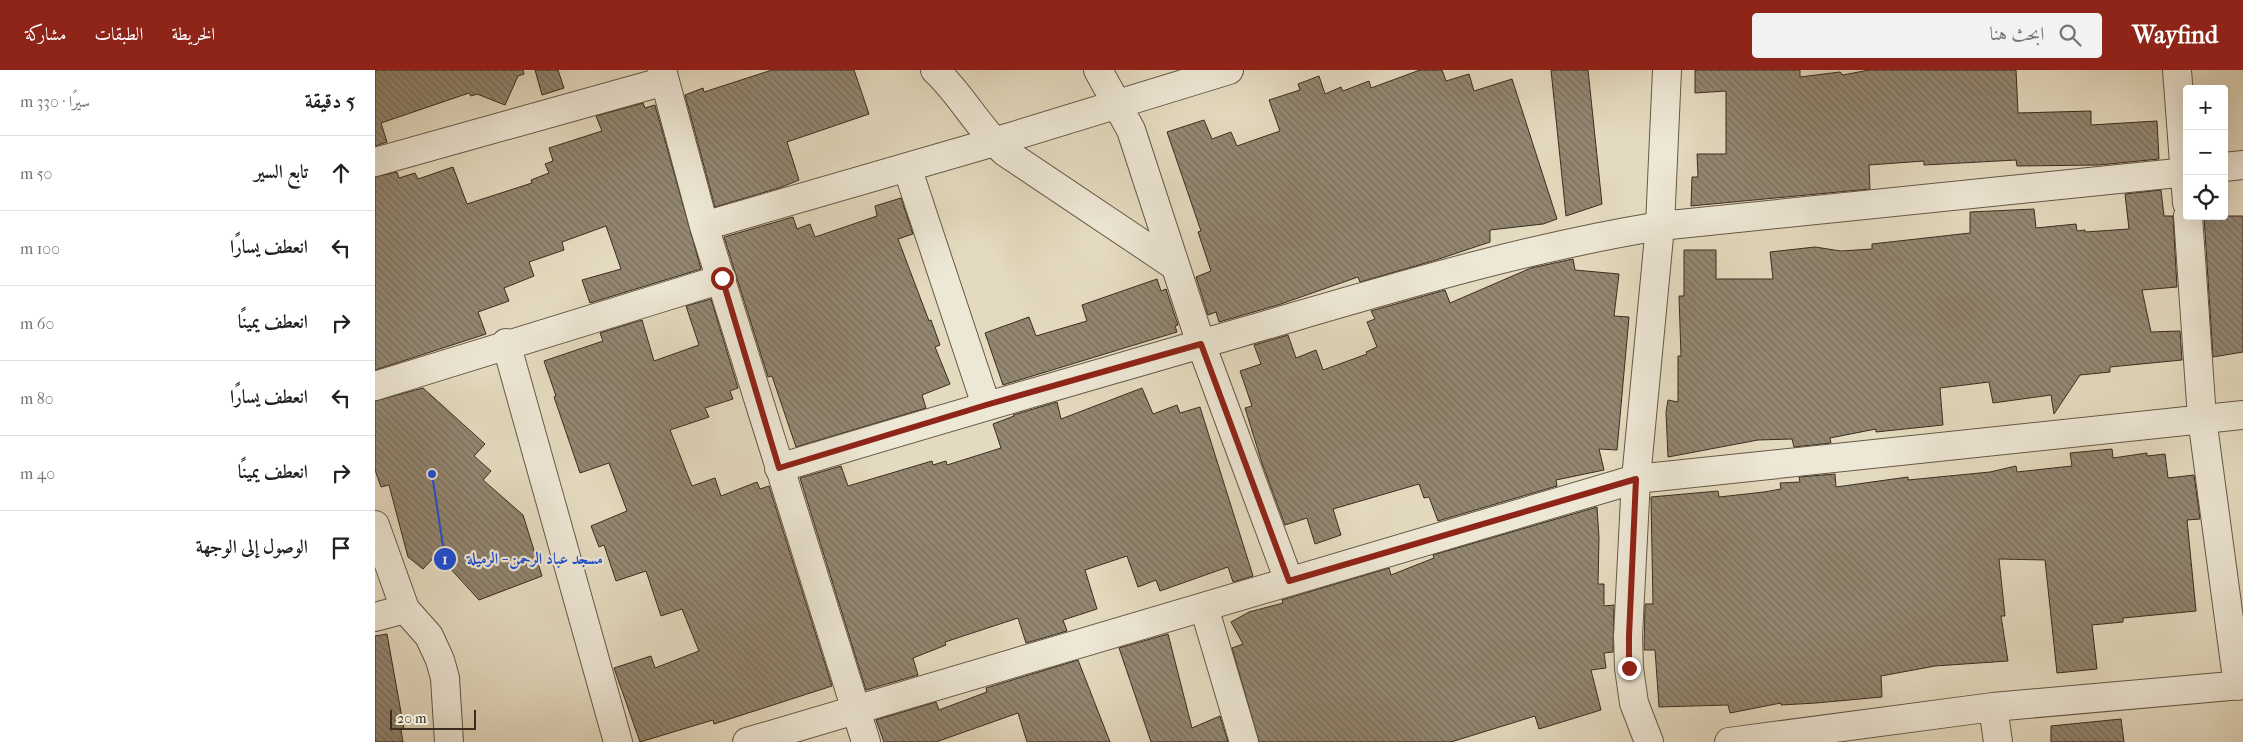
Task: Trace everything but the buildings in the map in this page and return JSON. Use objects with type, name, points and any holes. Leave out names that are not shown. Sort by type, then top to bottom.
[{"type":"street","points":[[935,70],[994,142],[1005,152],[1175,266]]},
{"type":"street","points":[[1099,70],[1131,130],[1201,344],[1289,581]]},
{"type":"street","points":[[704,226],[1119,105],[1229,70]]},
{"type":"street","points":[[1649,742],[1634,703],[1629,668],[1629,636],[1636,479],[1660,226],[1667,70]]},
{"type":"street","points":[[2177,70],[2183,138]]},
{"type":"street","points":[[375,162],[663,75],[704,226],[722,278],[779,468],[866,742]]},
{"type":"street","points":[[2228,167],[2243,165]]},
{"type":"street","points":[[907,167],[986,405]]},
{"type":"street","points":[[779,468],[986,405],[1529,251],[1660,226],[2183,172]]},
{"type":"street","points":[[1729,742],[1993,707],[2240,686],[2202,418],[2188,220]]},
{"type":"street","points":[[375,386],[507,343],[722,278]]},
{"type":"street","points":[[507,343],[618,742]]},
{"type":"street","points":[[747,742],[1636,479],[2243,415]]},
{"type":"street","points":[[375,525],[405,609],[429,636],[440,660],[445,678],[449,742]]},
{"type":"street","points":[[1204,607],[1244,742]]},
{"type":"street","points":[[375,617],[405,609]]},
{"type":"street","points":[[1993,707],[1998,742]]},
{"type":"place","name":"مسجد عباد الرحمن - الرميلة","points":[[432,474]]},
{"type":"route","points":[[722,278],[779,468],[986,405],[1201,344],[1289,581],[1636,479],[1629,668]]}]
